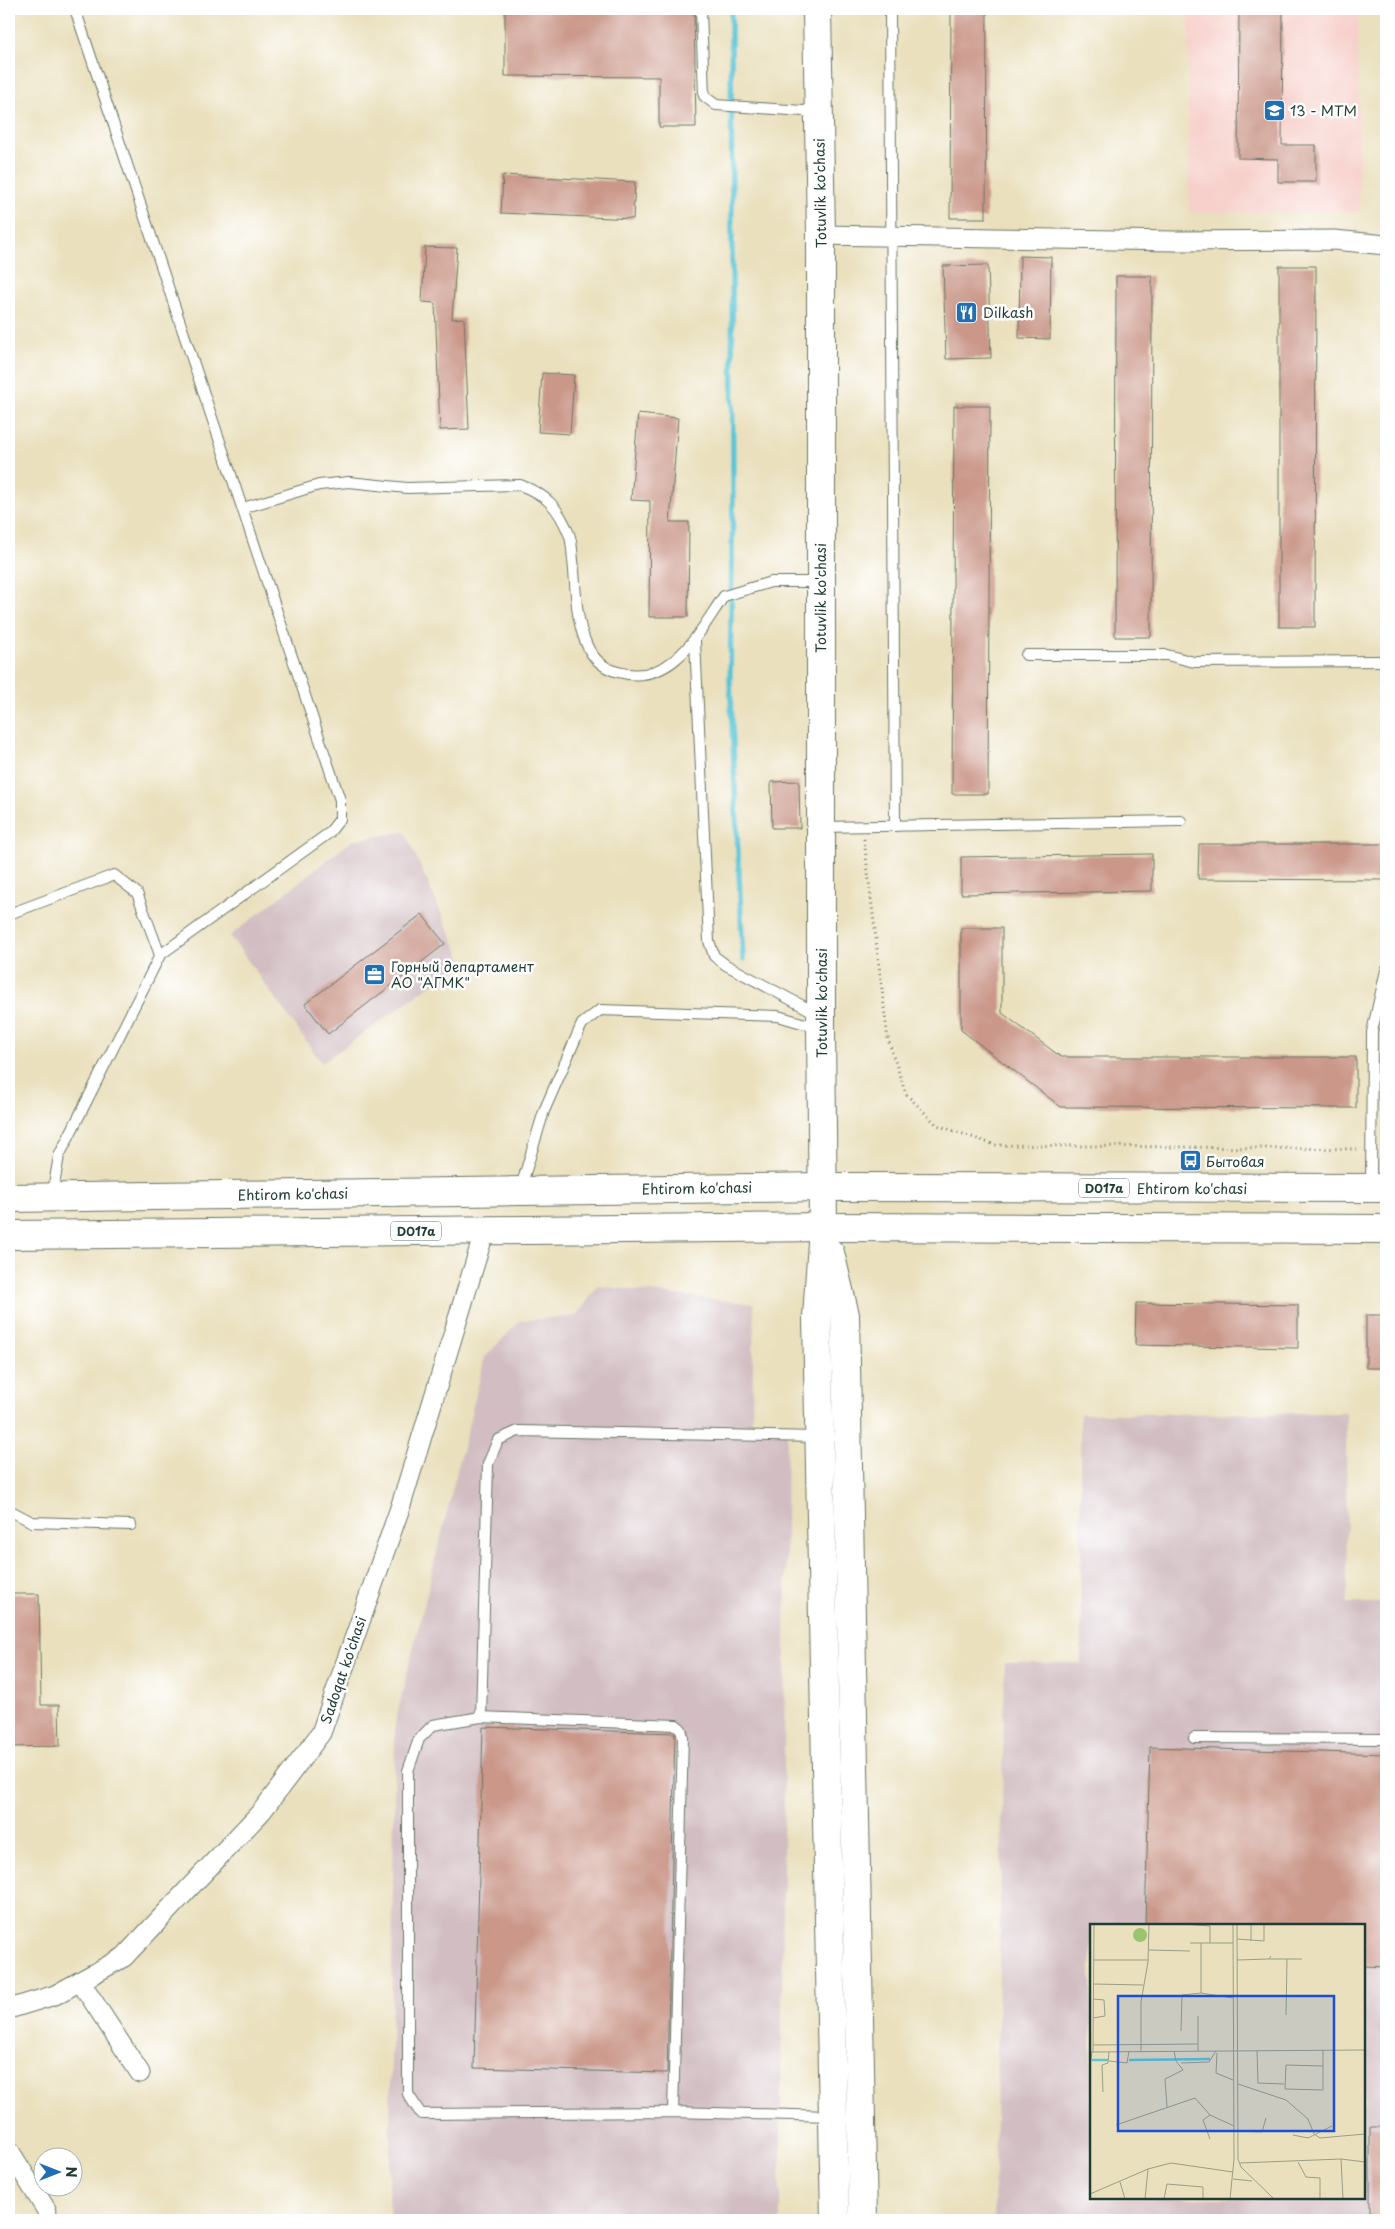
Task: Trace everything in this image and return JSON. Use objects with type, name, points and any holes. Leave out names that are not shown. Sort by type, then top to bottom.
[{"type":"main road","name":"Totuvlik ko'chasi","points":[[818,9],[821,235],[821,1022],[824,1227]]},
{"type":"main road","name":"Ehtirom ko'chasi","points":[[9,1198],[822,1187],[1378,1188]]},
{"type":"main road","name":"D017a","points":[[9,1235],[824,1227],[1386,1229]]},
{"type":"main road","points":[[824,1227],[817,1317],[835,2220]]},
{"type":"main road","points":[[824,1227],[845,1316],[863,2220]]},
{"type":"street","points":[[821,235],[1176,241],[1334,240],[1386,245]]},
{"type":"street","name":"Sadoqat ko'chasi","points":[[9,2008],[55,1995],[124,1957],[262,1810],[321,1733],[401,1505],[485,1230]]},
{"type":"street","points":[[80,1981],[140,2073]]},
{"type":"street","points":[[9,2150],[47,2211]]},
{"type":"lane","points":[[52,1197],[60,1156],[160,955],[329,833],[340,819],[340,800],[75,9]]},
{"type":"lane","points":[[701,9],[704,96],[716,105],[819,112]]},
{"type":"lane","points":[[890,9],[895,826]]},
{"type":"lane","points":[[243,508],[319,484],[349,482],[408,488],[520,485],[537,491],[556,507],[570,536],[578,611],[585,642],[596,660],[610,670],[628,675],[653,672],[673,662],[695,641],[724,596],[771,582],[820,582]]},
{"type":"lane","points":[[695,641],[709,941],[714,956],[821,1022]]},
{"type":"lane","points":[[1026,655],[1167,655],[1194,662],[1386,661]]},
{"type":"lane","points":[[821,827],[1181,821]]},
{"type":"lane","points":[[9,914],[114,875],[137,893],[160,955]]},
{"type":"lane","points":[[1378,1188],[1371,1150],[1372,1032],[1386,970]]},
{"type":"lane","points":[[520,1191],[544,1111],[582,1024],[600,1010],[778,1016],[821,1022]]},
{"type":"lane","points":[[481,1717],[488,1464],[498,1440],[518,1431],[820,1437]]},
{"type":"lane","points":[[9,1510],[32,1522],[131,1524]]},
{"type":"lane","points":[[673,2112],[681,1729],[676,1725],[481,1717],[433,1724],[419,1739],[408,1771],[408,2094],[421,2114],[673,2112],[833,2116]]},
{"type":"lane","points":[[1194,1738],[1386,1739]]},
{"type":"path","points":[[862,826],[888,1040],[906,1094],[937,1125],[995,1145],[1371,1150]]},
{"type":"shaded area","name":"13 - MTM","points":[[1188,9],[1358,9],[1359,212],[1189,212]]},
{"type":"shaded area","points":[[405,832],[463,962],[322,1063],[230,936],[353,840]]},
{"type":"shaded area","points":[[598,1286],[754,1304],[752,1424],[787,1423],[780,2220],[389,2220],[395,1723],[485,1357],[520,1321],[576,1316]]},
{"type":"shaded area","points":[[1346,1413],[1347,1603],[1386,1603],[1386,2220],[994,2220],[1005,1663],[1081,1663],[1080,1414]]},
{"type":"building","points":[[505,9],[694,9],[696,127],[659,127],[659,77],[505,76]]},
{"type":"building","points":[[951,9],[987,9],[986,218],[950,218]]},
{"type":"building","points":[[1239,9],[1283,9],[1282,145],[1316,145],[1316,182],[1278,182],[1278,159],[1238,158]]},
{"type":"building","points":[[503,175],[635,182],[633,219],[501,213]]},
{"type":"building","points":[[425,247],[457,248],[452,319],[464,318],[469,429],[440,430],[435,303],[422,302]]},
{"type":"building","points":[[1020,256],[1051,257],[1050,339],[1019,338]]},
{"type":"building","name":"Dilkash","points":[[988,265],[991,358],[946,359],[943,266]]},
{"type":"building","points":[[1279,266],[1316,266],[1315,627],[1279,627]]},
{"type":"building","points":[[1116,276],[1152,276],[1151,637],[1115,637]]},
{"type":"building","points":[[542,373],[574,375],[570,434],[538,432]]},
{"type":"building","points":[[954,406],[990,406],[988,794],[952,794]]},
{"type":"building","points":[[638,414],[678,418],[670,522],[689,522],[688,617],[649,617],[650,501],[631,500]]},
{"type":"building","points":[[799,781],[800,828],[772,828],[771,782]]},
{"type":"building","points":[[1199,844],[1386,844],[1386,880],[1198,879]]},
{"type":"building","points":[[1152,854],[1152,891],[961,894],[961,857]]},
{"type":"building","name":"Горный департамент АО \"АГМК\"","points":[[422,914],[445,944],[328,1034],[305,1004]]},
{"type":"building","points":[[961,928],[1002,928],[1002,1013],[1061,1057],[1356,1057],[1356,1108],[1061,1107],[961,1030]]},
{"type":"building","points":[[1136,1303],[1298,1305],[1298,1348],[1135,1345]]},
{"type":"building","points":[[1366,1315],[1386,1315],[1386,1368],[1366,1368]]},
{"type":"building","points":[[9,1594],[39,1594],[41,1705],[59,1705],[60,1746],[9,1747]]},
{"type":"building","points":[[483,1727],[675,1733],[667,2073],[474,2068]]},
{"type":"building","points":[[1150,1747],[1386,1754],[1386,1967],[1365,1966],[1365,1924],[1145,1924]]},
{"type":"building","points":[[1370,2127],[1386,2127],[1386,2220],[1370,2220]]},
{"type":"waterway","points":[[731,9],[733,496],[730,680],[743,959]]},
{"type":"place","name":"13 - MTM","points":[[1274,110]]},
{"type":"place","name":"Dilkash","points":[[967,312]]},
{"type":"place","name":"Горный департамент АО \"АГМК\"","points":[[375,974]]},
{"type":"place","name":"Бытовая","points":[[1190,1161]]}]
